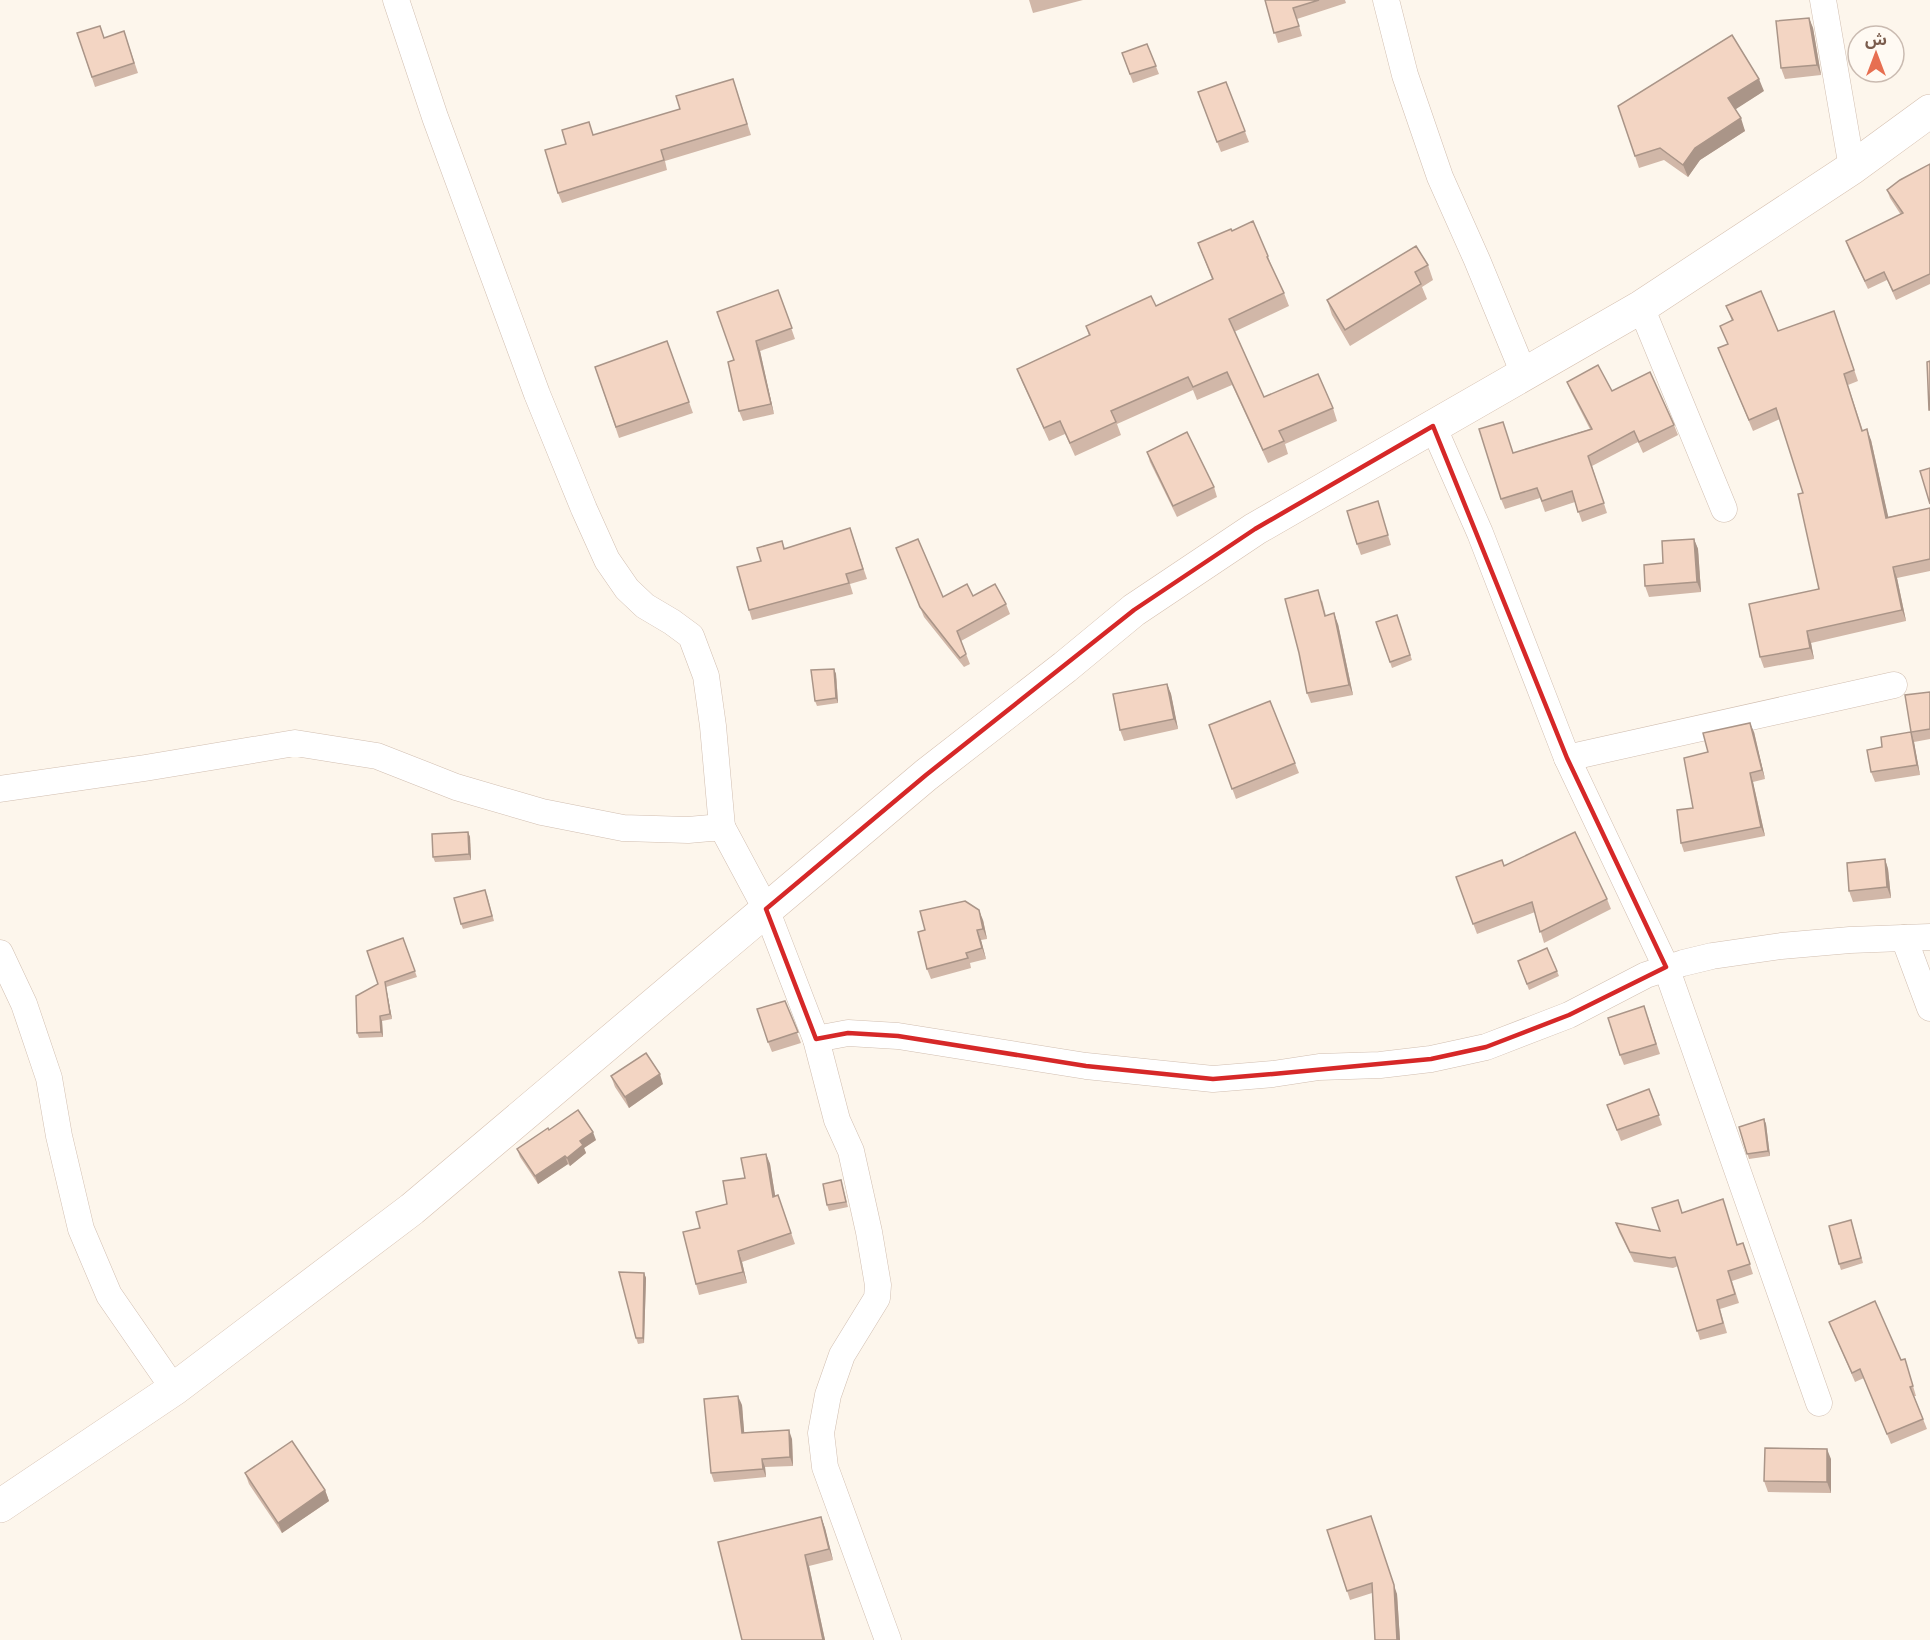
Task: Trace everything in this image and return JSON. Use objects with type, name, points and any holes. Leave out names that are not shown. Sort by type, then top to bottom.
[{"type":"main road","points":[[0,1506],[174,1389],[412,1209],[926,775],[1134,610],[1255,529],[1641,307],[1852,168],[1930,111]]},
{"type":"street","points":[[396,0],[435,117],[537,394],[607,560],[627,589],[645,606],[691,636],[706,676],[722,826],[766,909],[816,1039],[837,1120],[851,1151],[869,1232],[878,1285],[877,1298],[842,1355],[828,1395],[821,1433],[825,1467],[888,1640]]},
{"type":"street","points":[[1386,0],[1405,75],[1440,177],[1524,374]]},
{"type":"street","points":[[1823,0],[1852,168]]},
{"type":"street","points":[[1641,307],[1725,509]]},
{"type":"street","points":[[1433,426],[1480,533],[1567,758],[1666,967],[1820,1403]]},
{"type":"street","points":[[1567,758],[1894,685]]},
{"type":"street","points":[[0,789],[295,743],[377,756],[467,790],[542,812],[611,826],[688,830],[722,826]]},
{"type":"street","points":[[816,1039],[848,1033],[898,1036],[1086,1066],[1213,1079],[1319,1067],[1380,1065],[1431,1059],[1486,1047],[1569,1015],[1646,975],[1666,967],[1712,956],[1781,946],[1930,937]]},
{"type":"street","points":[[1904,938],[1930,1008]]},
{"type":"street","points":[[0,953],[24,1004],[49,1078],[58,1136],[81,1229],[109,1295],[174,1389]]},
{"type":"highlighted area","points":[[1433,426],[1567,758],[1666,967],[1569,1015],[1486,1047],[1431,1059],[1273,1074],[1213,1079],[1086,1066],[898,1036],[848,1033],[816,1039],[766,909],[926,775],[1134,610],[1255,529]]},
{"type":"building","points":[[1265,0],[1319,0],[1293,8],[1299,26],[1274,33]]},
{"type":"building","points":[[1809,18],[1817,65],[1781,68],[1776,21]]},
{"type":"building","points":[[100,26],[104,38],[124,31],[134,63],[92,77],[77,33]]},
{"type":"building","points":[[1732,35],[1759,79],[1728,98],[1741,118],[1695,148],[1683,165],[1660,148],[1635,156],[1618,106]]},
{"type":"building","points":[[1147,44],[1156,66],[1130,74],[1122,53]]},
{"type":"building","points":[[733,79],[747,124],[661,150],[664,160],[558,193],[545,150],[566,144],[562,130],[589,122],[593,135],[680,109],[676,96]]},
{"type":"building","points":[[1226,82],[1245,131],[1217,142],[1198,92]]},
{"type":"building","points":[[1930,164],[1930,274],[1893,291],[1884,272],[1865,281],[1846,241],[1903,213],[1887,190],[1900,180]]},
{"type":"building","points":[[1253,221],[1284,293],[1229,319],[1264,397],[1318,374],[1333,408],[1279,431],[1284,441],[1263,450],[1227,372],[1193,387],[1188,377],[1111,411],[1116,422],[1070,443],[1060,421],[1044,428],[1017,369],[1090,335],[1086,326],[1151,296],[1156,306],[1213,279],[1198,243]]},
{"type":"building","points":[[1416,246],[1428,265],[1415,272],[1421,284],[1345,330],[1327,300]]},
{"type":"building","points":[[778,290],[792,328],[756,341],[771,404],[739,411],[728,362],[734,360],[717,312]]},
{"type":"building","points":[[1761,291],[1778,331],[1834,311],[1854,370],[1844,374],[1862,431],[1867,429],[1886,518],[1930,508],[1930,559],[1893,567],[1902,610],[1807,631],[1810,648],[1760,657],[1749,604],[1819,589],[1798,494],[1803,493],[1776,408],[1749,420],[1718,348],[1728,344],[1720,326],[1733,320],[1726,306]]},
{"type":"building","points":[[667,341],[689,402],[616,427],[595,367]]},
{"type":"building","points":[[1930,361],[1930,410],[1929,410],[1927,362]]},
{"type":"building","points":[[1598,365],[1612,391],[1650,372],[1674,425],[1639,442],[1634,431],[1588,456],[1604,503],[1578,512],[1572,491],[1542,501],[1537,488],[1501,499],[1479,429],[1503,422],[1513,453],[1592,429],[1567,382]]},
{"type":"building","points":[[1187,432],[1214,487],[1173,506],[1147,452]]},
{"type":"building","points":[[1930,468],[1930,504],[1920,471]]},
{"type":"building","points":[[1378,501],[1388,535],[1357,544],[1347,511]]},
{"type":"building","points":[[850,528],[863,569],[846,574],[849,583],[749,610],[737,567],[761,561],[757,548],[782,541],[784,549]]},
{"type":"building","points":[[918,539],[943,597],[967,584],[973,596],[995,584],[1006,604],[957,631],[966,654],[960,658],[920,607],[896,548]]},
{"type":"building","points":[[1694,539],[1697,582],[1645,586],[1644,565],[1663,563],[1662,541]]},
{"type":"building","points":[[1318,590],[1325,616],[1334,613],[1349,685],[1307,693],[1285,599]]},
{"type":"building","points":[[1397,615],[1410,655],[1390,662],[1376,622]]},
{"type":"building","points":[[834,669],[836,698],[815,701],[811,670]]},
{"type":"building","points":[[1167,684],[1174,719],[1120,730],[1113,694]]},
{"type":"building","points":[[1930,692],[1930,729],[1911,732],[1905,695]]},
{"type":"building","points":[[1270,701],[1295,763],[1232,789],[1209,725]]},
{"type":"building","points":[[1750,723],[1762,770],[1750,773],[1761,827],[1681,843],[1677,810],[1693,808],[1684,758],[1708,752],[1703,733]]},
{"type":"building","points":[[1911,732],[1917,765],[1871,772],[1867,750],[1882,747],[1881,737]]},
{"type":"building","points":[[468,832],[469,854],[433,857],[432,834]]},
{"type":"building","points":[[1575,832],[1607,899],[1540,932],[1532,902],[1473,924],[1456,877],[1502,860],[1504,866]]},
{"type":"building","points":[[1885,859],[1887,887],[1849,891],[1847,863]]},
{"type":"building","points":[[485,890],[492,916],[461,924],[454,898]]},
{"type":"building","points":[[965,901],[979,910],[983,929],[977,930],[982,948],[966,953],[968,958],[927,969],[918,932],[925,930],[920,911]]},
{"type":"building","points":[[403,938],[415,971],[385,982],[390,1014],[380,1016],[381,1032],[357,1033],[356,996],[378,984],[367,951]]},
{"type":"building","points":[[1547,948],[1557,971],[1527,984],[1518,961]]},
{"type":"building","points":[[785,1001],[798,1032],[768,1042],[757,1009]]},
{"type":"building","points":[[1644,1006],[1656,1044],[1620,1055],[1608,1018]]},
{"type":"building","points":[[646,1053],[660,1074],[625,1097],[611,1076]]},
{"type":"building","points":[[1649,1089],[1659,1115],[1617,1130],[1607,1105]]},
{"type":"building","points":[[578,1110],[593,1132],[580,1141],[583,1145],[567,1158],[565,1156],[535,1176],[517,1149]]},
{"type":"building","points":[[1764,1119],[1768,1151],[1747,1154],[1739,1127]]},
{"type":"building","points":[[766,1154],[773,1197],[778,1195],[791,1233],[738,1251],[743,1272],[696,1284],[683,1232],[700,1228],[696,1212],[727,1204],[723,1181],[745,1178],[741,1158]]},
{"type":"building","points":[[841,1180],[846,1202],[827,1205],[823,1184]]},
{"type":"building","points":[[1723,1199],[1737,1245],[1743,1243],[1750,1264],[1728,1271],[1735,1294],[1717,1300],[1723,1323],[1697,1331],[1675,1257],[1630,1252],[1616,1223],[1660,1231],[1652,1208],[1678,1200],[1682,1213]]},
{"type":"building","points":[[1851,1220],[1861,1258],[1839,1264],[1829,1226]]},
{"type":"building","points":[[619,1272],[644,1273],[643,1338],[636,1338]]},
{"type":"building","points":[[1875,1301],[1901,1360],[1905,1359],[1913,1386],[1910,1387],[1923,1419],[1887,1434],[1860,1369],[1852,1373],[1829,1322]]},
{"type":"building","points":[[738,1396],[742,1433],[789,1430],[790,1457],[762,1459],[763,1469],[711,1473],[704,1399]]},
{"type":"building","points":[[292,1441],[325,1490],[278,1523],[245,1473]]},
{"type":"building","points":[[1765,1448],[1827,1449],[1827,1482],[1764,1481]]},
{"type":"building","points":[[1371,1516],[1394,1585],[1397,1640],[1375,1640],[1372,1583],[1347,1591],[1327,1530]]},
{"type":"building","points":[[821,1517],[829,1549],[805,1555],[823,1640],[742,1640],[718,1542]]}]
